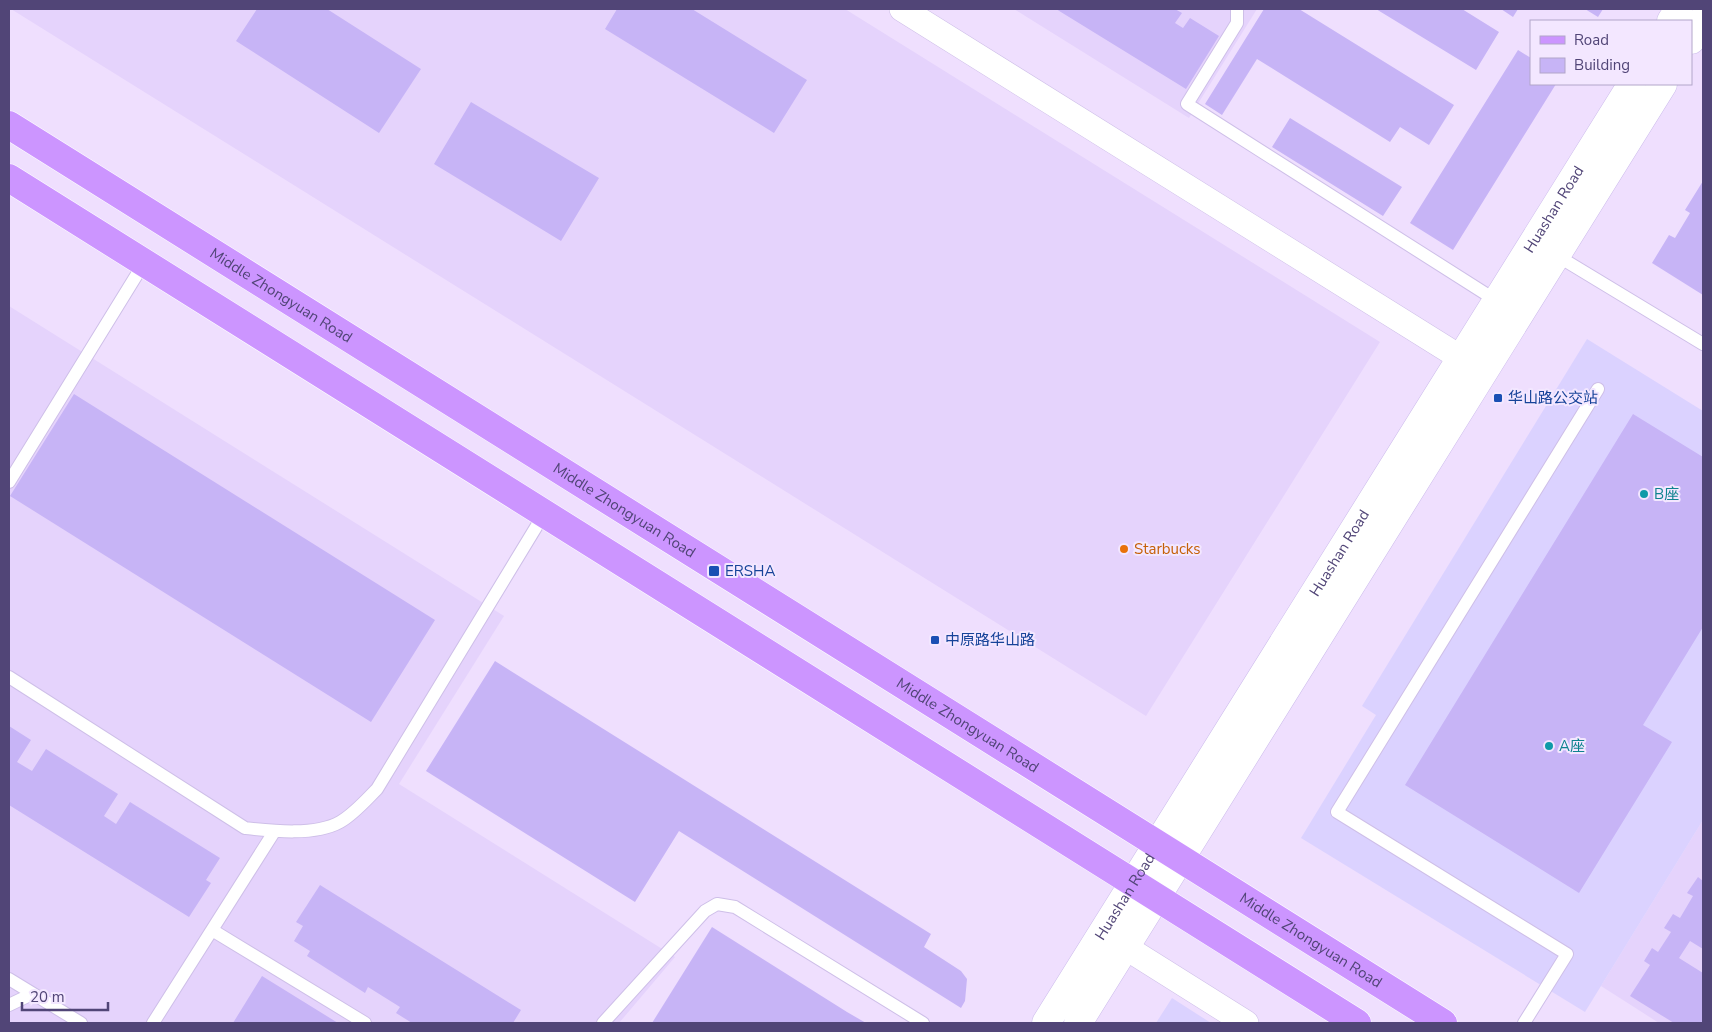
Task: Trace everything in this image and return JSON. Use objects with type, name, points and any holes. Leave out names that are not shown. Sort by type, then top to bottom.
[{"type":"main road","name":"Middle Zhongyuan Road","points":[[9,125],[1442,1023]]},
{"type":"main road","points":[[10,181],[1357,1023]]},
{"type":"street","points":[[902,9],[1461,358]]},
{"type":"street","points":[[1672,20],[1679,9]]},
{"type":"street","points":[[1692,38],[1703,20]]},
{"type":"street","name":"Huashan Road","points":[[1169,852],[1461,358],[1631,85]]},
{"type":"street","name":"Huashan Road","points":[[1046,1023],[1145,890],[1556,255],[1662,85]]},
{"type":"street","name":"Huashan Road","points":[[1078,1023],[1125,947],[1145,890]]},
{"type":"street","points":[[1125,947],[1246,1023]]},
{"type":"lane","points":[[1237,9],[1237,23],[1187,104],[1497,301]]},
{"type":"lane","points":[[1556,255],[1703,344]]},
{"type":"lane","points":[[9,482],[144,263]]},
{"type":"lane","points":[[1524,1023],[1566,954],[1337,812],[1598,389]]},
{"type":"lane","points":[[9,677],[245,828],[274,832],[311,831],[340,823],[377,788],[544,514]]},
{"type":"lane","points":[[153,1023],[274,832]]},
{"type":"lane","points":[[603,1023],[705,911],[717,904],[735,907],[923,1023]]},
{"type":"lane","points":[[212,930],[365,1023]]},
{"type":"lane","points":[[9,979],[81,1023]]},
{"type":"lane","points":[[9,1005],[32,994]]},
{"type":"shaded area","points":[[11,9],[845,9],[1380,342],[1146,716]]},
{"type":"shaded area","points":[[1014,9],[1257,9],[1189,118]]},
{"type":"shaded area","points":[[9,306],[504,616],[399,784],[675,957],[619,1023],[9,1023]]},
{"type":"shaded area","points":[[1587,339],[1703,411],[1703,820],[1585,1012],[1301,838],[1376,715],[1362,706]]},
{"type":"shaded area","points":[[1703,820],[1703,1023],[1659,1023],[1601,986]]},
{"type":"shaded area","points":[[1172,998],[1211,1023],[1156,1023]]},
{"type":"building","points":[[257,9],[327,9],[421,69],[379,133],[236,41]]},
{"type":"building","points":[[617,9],[692,9],[807,80],[774,133],[605,29]]},
{"type":"building","points":[[1056,9],[1175,9],[1182,13],[1175,23],[1183,28],[1190,18],[1219,36],[1186,89]]},
{"type":"building","points":[[1264,9],[1299,9],[1454,105],[1429,145],[1400,127],[1390,142],[1257,59],[1222,115],[1205,104]]},
{"type":"building","points":[[1376,9],[1462,9],[1499,32],[1476,70]]},
{"type":"building","points":[[1501,9],[1518,9],[1513,17]]},
{"type":"building","points":[[1585,9],[1603,9],[1598,17]]},
{"type":"building","points":[[1518,50],[1530,57],[1530,85],[1555,85],[1453,250],[1410,223]]},
{"type":"building","points":[[471,102],[599,178],[561,241],[434,164]]},
{"type":"building","points":[[1290,118],[1402,187],[1383,216],[1272,147]]},
{"type":"building","points":[[1703,181],[1703,295],[1652,263],[1669,235],[1675,238],[1690,213],[1685,210]]},
{"type":"building","points":[[74,394],[435,620],[371,722],[10,496]]},
{"type":"building","points":[[1633,414],[1703,457],[1703,627],[1643,725],[1672,742],[1579,893],[1405,785]]},
{"type":"building","points":[[495,661],[931,934],[924,947],[961,971],[967,979],[965,1001],[961,1008],[679,831],[635,902],[426,771]]},
{"type":"building","points":[[9,726],[31,740],[17,762],[32,771],[46,749],[118,794],[104,816],[116,824],[130,802],[220,858],[206,880],[211,883],[189,917],[9,805]]},
{"type":"building","points":[[1698,877],[1703,881],[1703,949],[1690,941],[1679,958],[1703,973],[1703,1023],[1674,1023],[1630,996],[1650,965],[1644,961],[1652,948],[1658,952],[1671,932],[1664,928],[1673,914],[1680,918],[1693,896],[1687,893]]},
{"type":"building","points":[[320,885],[521,1010],[513,1023],[412,1023],[396,1013],[400,1007],[368,987],[365,993],[307,956],[310,951],[294,941],[303,926],[296,922]]},
{"type":"building","points":[[712,927],[847,1012],[866,1023],[652,1023]]},
{"type":"building","points":[[262,976],[338,1023],[233,1023]]},
{"type":"place","name":"华山路公交站","points":[[1498,398]]},
{"type":"place","name":"B座","points":[[1644,494]]},
{"type":"place","name":"Starbucks","points":[[1124,549]]},
{"type":"place","name":"ERSHA","points":[[714,571]]},
{"type":"place","name":"中原路华山路","points":[[935,640]]},
{"type":"place","name":"A座","points":[[1549,746]]}]
